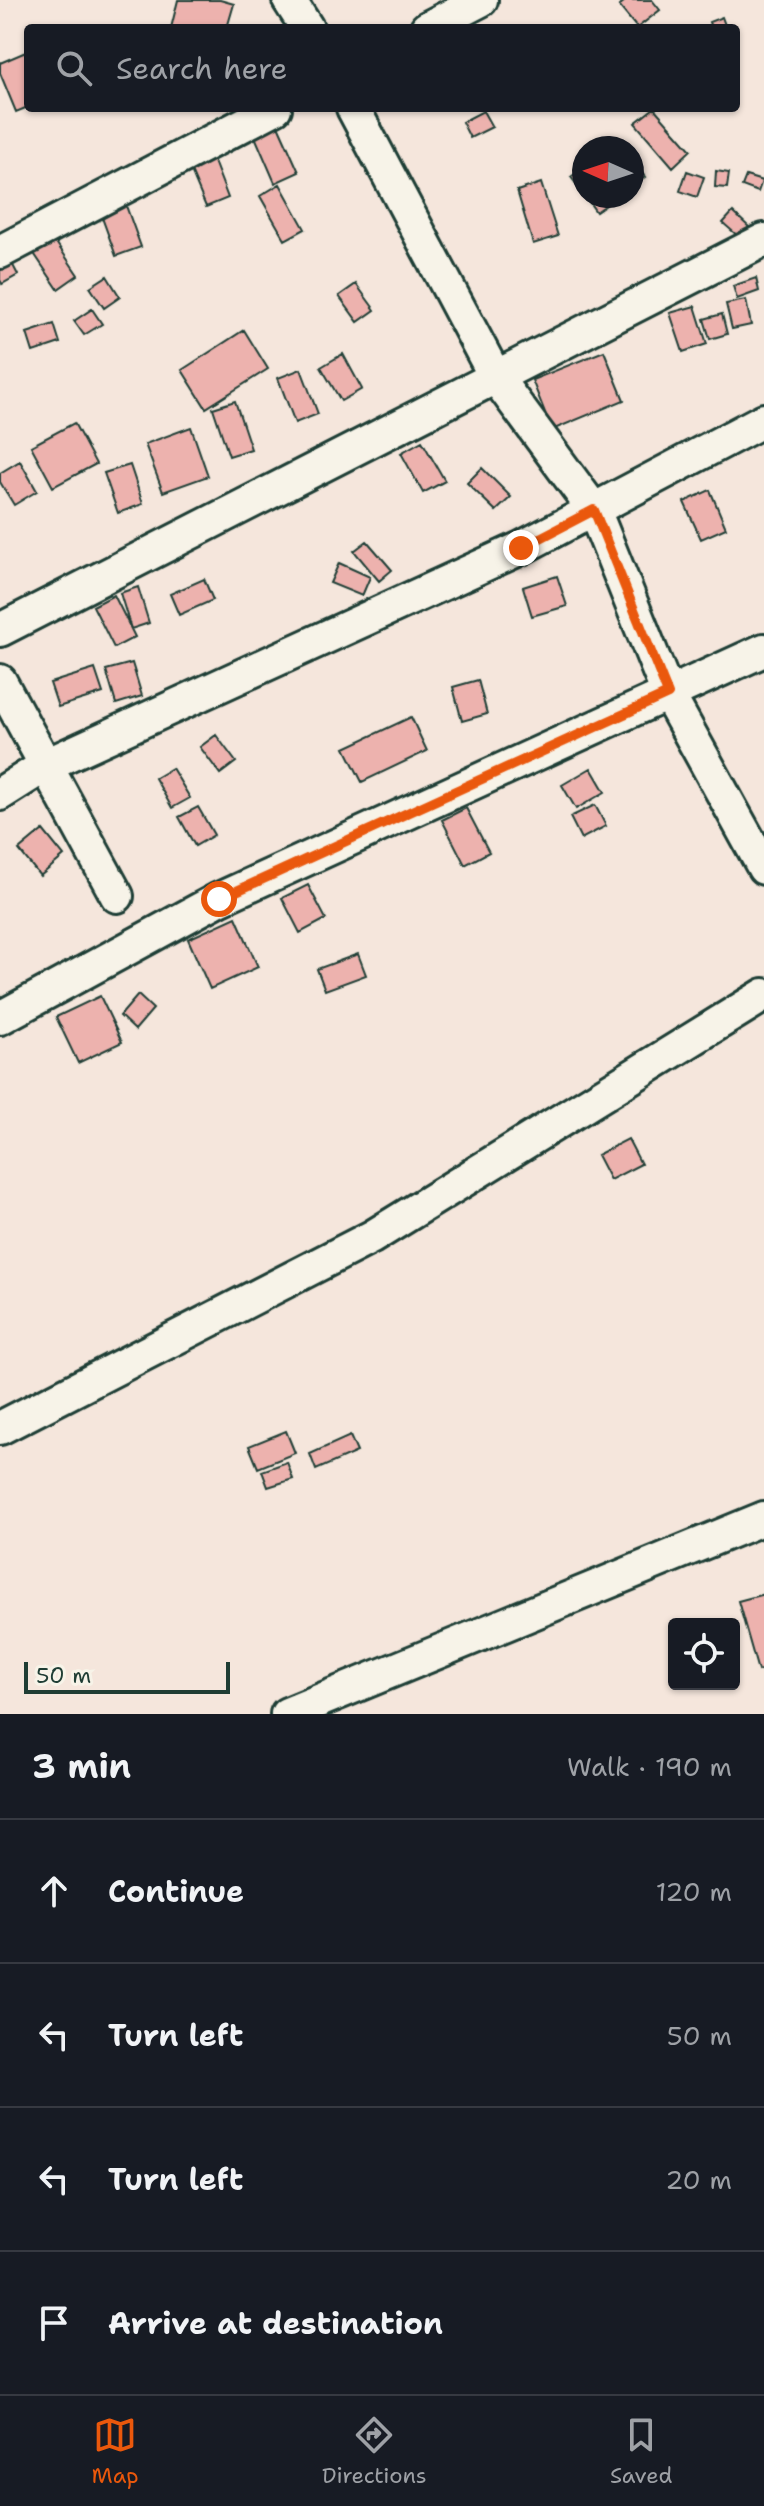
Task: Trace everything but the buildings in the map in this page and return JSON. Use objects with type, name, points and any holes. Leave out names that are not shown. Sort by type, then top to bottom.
[{"type":"street","points":[[289,0],[304,24]]},
{"type":"street","points":[[435,24],[481,0]]},
{"type":"street","points":[[0,252],[267,112]]},
{"type":"street","points":[[355,112],[495,376],[594,510],[668,694],[764,868]]},
{"type":"street","points":[[0,630],[764,240]]},
{"type":"street","points":[[0,794],[46,765],[521,548],[764,420]]},
{"type":"street","points":[[0,1018],[219,899],[764,650]]},
{"type":"street","points":[[0,681],[117,896]]},
{"type":"street","points":[[0,1428],[372,1237],[764,995]]},
{"type":"street","points":[[287,1714],[764,1518]]},
{"type":"route","points":[[219,899],[668,694],[594,510],[521,548]]}]
